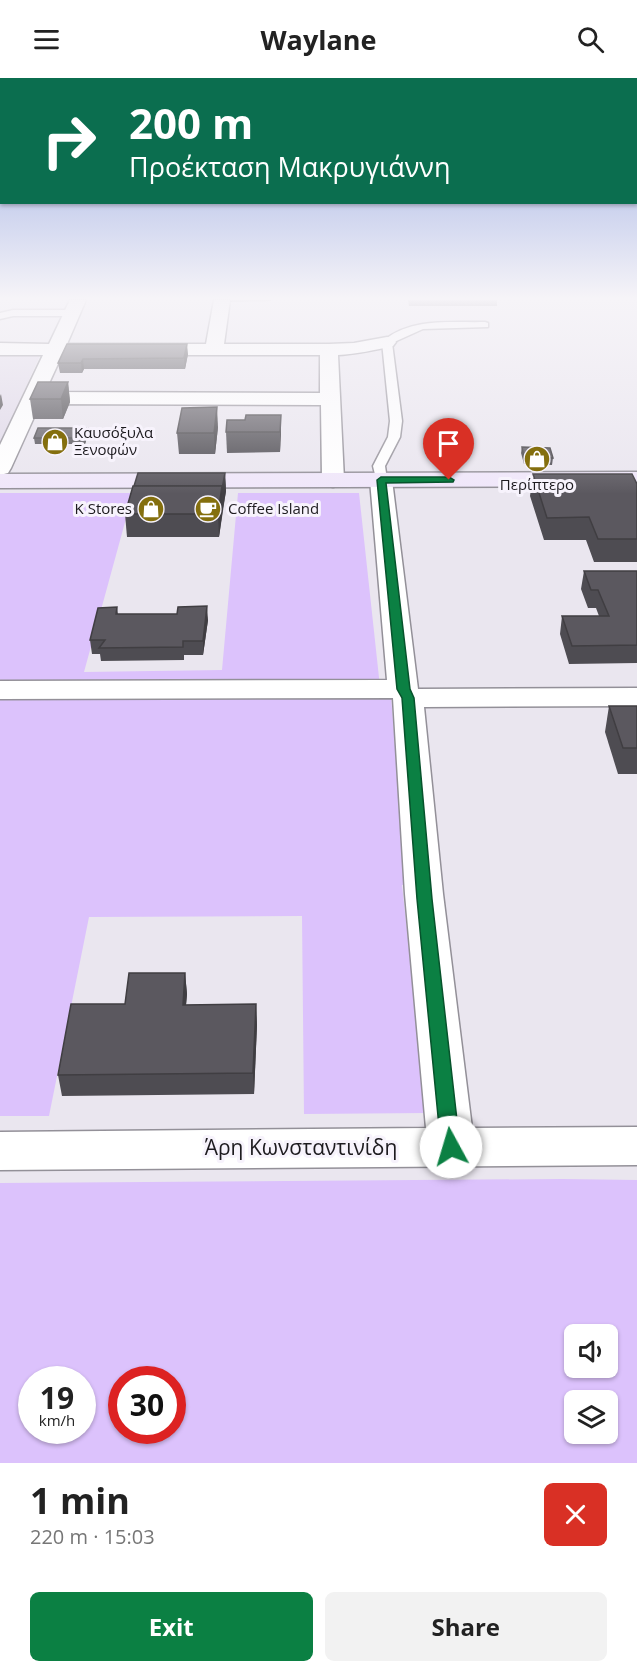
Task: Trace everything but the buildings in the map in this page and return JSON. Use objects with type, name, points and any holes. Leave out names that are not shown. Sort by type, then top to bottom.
[{"type":"main road","points":[[0,481],[381,480],[635,483]]},
{"type":"street","points":[[0,468],[49,365]]},
{"type":"street","points":[[329,365],[333,480]]},
{"type":"street","points":[[32,398],[330,399]]},
{"type":"street","points":[[381,480],[406,694],[451,1147]]},
{"type":"street","points":[[0,690],[637,697]]},
{"type":"street","name":"Άρη Κωνσταντινίδη","points":[[0,1150],[637,1146]]},
{"type":"lane","points":[[381,480],[380,466],[396,426],[389,365]]},
{"type":"shaded area","points":[[0,365],[36,365],[0,445]]},
{"type":"shaded area","points":[[0,493],[133,493],[84,672],[222,670],[238,493],[359,493],[381,696],[391,696],[406,885],[402,885],[427,1113],[304,1114],[302,916],[89,917],[49,1116],[0,1116]]},
{"type":"shaded area","points":[[637,1180],[637,1463],[0,1463],[0,1183]]},
{"type":"place","name":"Καυσόξυλα Ξενοφών","points":[[55,442]]},
{"type":"place","name":"Περίπτερο","points":[[537,459]]},
{"type":"place","name":"K Stores","points":[[151,509]]},
{"type":"place","name":"Coffee Island","points":[[208,509]]},
{"type":"route","points":[[449,480],[381,480],[403,689],[408,698],[425,899],[451,1147]]}]
